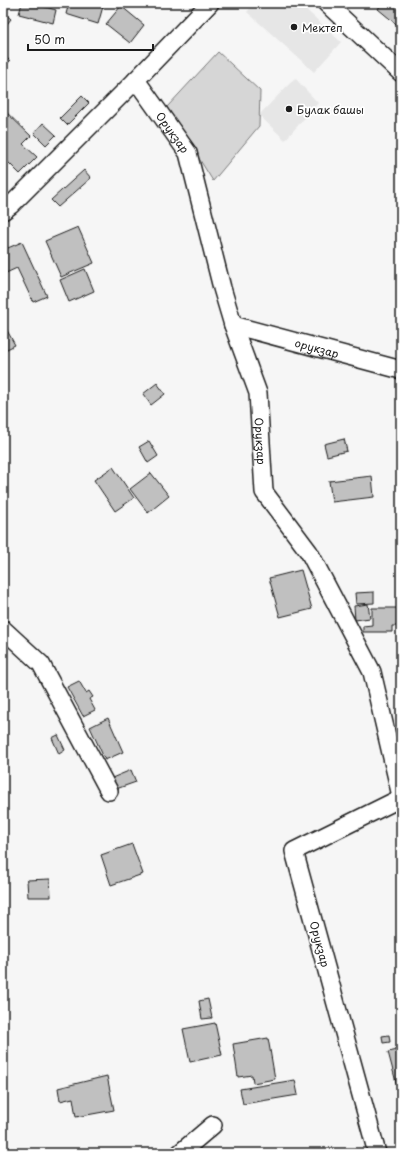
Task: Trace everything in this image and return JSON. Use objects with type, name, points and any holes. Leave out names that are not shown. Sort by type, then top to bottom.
[{"type":"street","points":[[3,211],[11,205],[136,80],[210,3]]},
{"type":"street","points":[[326,3],[401,73]]},
{"type":"street","name":"Орукзар","points":[[136,80],[188,153],[222,288],[258,393],[264,492],[309,552],[372,672],[401,797],[294,851],[377,1153]]},
{"type":"street","name":"орукзар","points":[[234,325],[401,370]]},
{"type":"street","points":[[3,629],[41,664],[109,791]]},
{"type":"street","points":[[180,1153],[213,1125]]},
{"type":"shaded area","name":"Мектеп","points":[[255,3],[299,3],[341,42],[314,72],[247,12]]},
{"type":"shaded area","points":[[218,52],[260,91],[259,126],[213,181],[167,107]]},
{"type":"shaded area","name":"Булак башы","points":[[295,78],[318,103],[285,140],[259,115]]},
{"type":"building","points":[[22,3],[31,3],[56,10],[53,23],[19,14]]},
{"type":"building","points":[[69,3],[104,3],[98,24],[66,14]]},
{"type":"building","points":[[382,3],[401,3],[401,28],[378,9]]},
{"type":"building","points":[[121,6],[144,25],[130,43],[106,24]]},
{"type":"building","points":[[3,12],[11,19],[3,29]]},
{"type":"building","points":[[3,54],[10,61],[3,68]]},
{"type":"building","points":[[82,96],[89,103],[67,125],[60,118]]},
{"type":"building","points":[[3,109],[31,136],[23,144],[37,157],[20,174],[3,157]]},
{"type":"building","points":[[43,123],[56,135],[46,145],[34,133]]},
{"type":"building","points":[[84,170],[91,178],[58,207],[51,200]]},
{"type":"building","points":[[78,227],[94,263],[61,277],[45,241]]},
{"type":"building","points":[[22,242],[47,296],[33,302],[17,268],[6,273],[3,267],[3,250]]},
{"type":"building","points":[[85,269],[94,291],[69,302],[60,280]]},
{"type":"building","points":[[3,323],[15,345],[3,351]]},
{"type":"building","points":[[157,383],[165,394],[151,405],[143,394]]},
{"type":"building","points":[[344,439],[347,451],[327,456],[324,444]]},
{"type":"building","points":[[149,441],[158,456],[148,463],[139,447]]},
{"type":"building","points":[[113,467],[134,498],[115,511],[94,480]]},
{"type":"building","points":[[151,473],[169,496],[148,513],[130,489]]},
{"type":"building","points":[[372,476],[374,497],[332,502],[329,481]]},
{"type":"building","points":[[301,570],[312,609],[280,617],[269,578]]},
{"type":"building","points":[[374,592],[374,603],[356,604],[355,593]]},
{"type":"building","points":[[368,604],[370,618],[355,620],[354,606]]},
{"type":"building","points":[[372,608],[401,608],[401,626],[392,626],[392,632],[363,632],[363,626],[372,625]]},
{"type":"building","points":[[79,681],[86,693],[89,691],[93,697],[89,699],[95,710],[83,716],[67,687]]},
{"type":"building","points":[[108,718],[123,752],[105,760],[90,727]]},
{"type":"building","points":[[58,735],[65,750],[59,754],[52,738]]},
{"type":"building","points":[[131,770],[136,782],[116,789],[112,778]]},
{"type":"building","points":[[132,844],[143,874],[111,885],[101,855]]},
{"type":"building","points":[[50,879],[51,897],[28,897],[27,880]]},
{"type":"building","points":[[208,999],[212,1018],[202,1019],[199,1001]]},
{"type":"building","points":[[215,1023],[222,1055],[190,1062],[183,1029]]},
{"type":"building","points":[[389,1035],[390,1042],[383,1043],[382,1036]]},
{"type":"building","points":[[268,1038],[275,1079],[253,1083],[252,1075],[238,1077],[233,1044]]},
{"type":"building","points":[[398,1050],[401,1061],[401,1084],[397,1086],[388,1052]]},
{"type":"building","points":[[107,1076],[114,1110],[76,1117],[73,1098],[60,1101],[58,1088]]},
{"type":"building","points":[[295,1080],[298,1095],[243,1104],[240,1089]]},
{"type":"place","name":"Мектеп","points":[[294,27]]},
{"type":"place","name":"Булак башы","points":[[289,109]]}]
